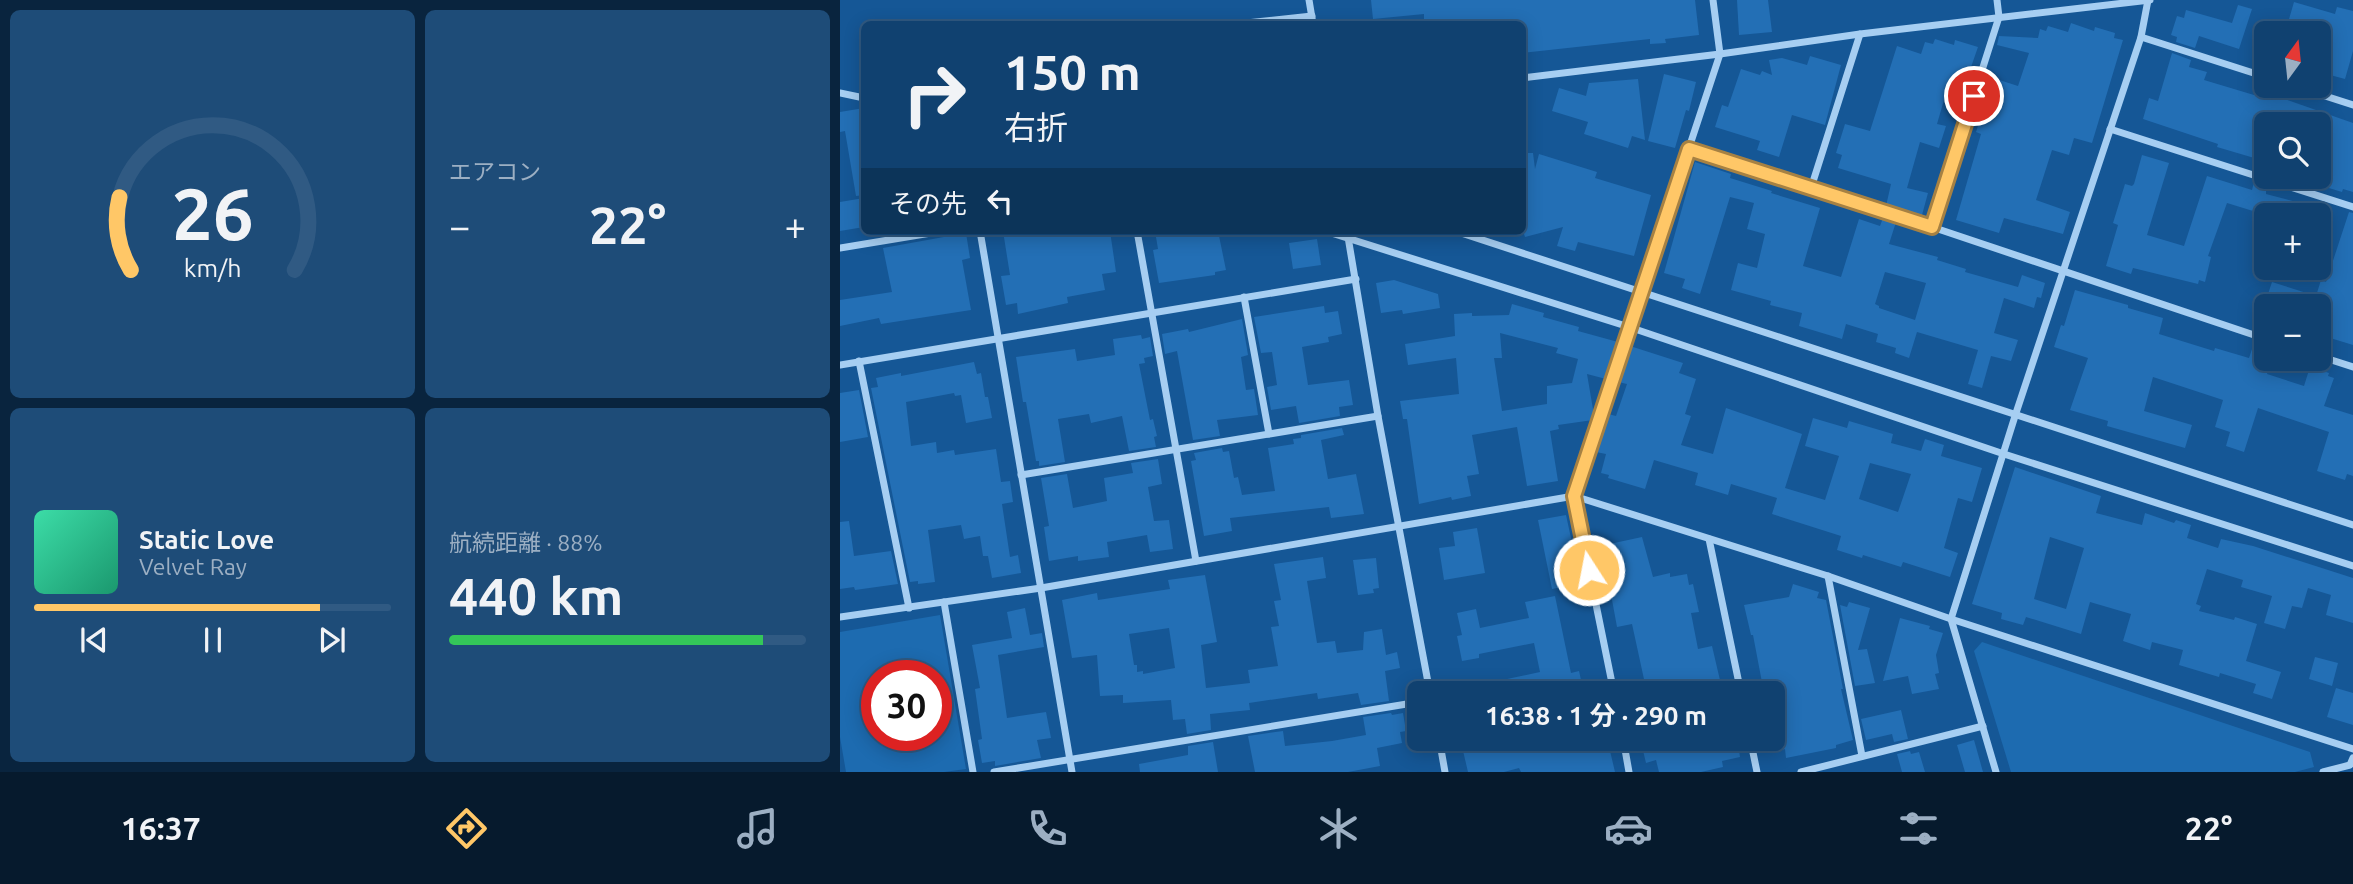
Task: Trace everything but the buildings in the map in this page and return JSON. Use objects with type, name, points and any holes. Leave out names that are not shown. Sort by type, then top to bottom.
[{"type":"street","points":[[1293,21],[1312,20],[1309,0]]},
{"type":"street","points":[[1612,681],[1574,496],[1720,54],[1713,0]]},
{"type":"street","points":[[1932,227],[1999,17],[1997,0]]},
{"type":"street","points":[[1526,78],[2150,0],[2141,37],[2062,271],[1951,619],[1996,772]]},
{"type":"street","points":[[1811,188],[1860,34]]},
{"type":"street","points":[[2141,37],[2254,73]]},
{"type":"street","points":[[840,93],[861,98]]},
{"type":"street","points":[[2331,98],[2353,105]]},
{"type":"street","points":[[2110,129],[2353,207]]},
{"type":"street","points":[[1689,149],[2254,335]]},
{"type":"street","points":[[840,247],[917,235]]},
{"type":"street","points":[[981,235],[1072,772]]},
{"type":"street","points":[[1138,235],[1174,450],[1196,561]]},
{"type":"street","points":[[1428,681],[1378,416],[1348,235],[2004,454],[2353,566]]},
{"type":"street","points":[[1467,235],[2353,524]]},
{"type":"street","points":[[840,365],[1356,279]]},
{"type":"street","points":[[1244,297],[1269,434]]},
{"type":"street","points":[[2331,360],[2353,368]]},
{"type":"street","points":[[859,361],[909,608]]},
{"type":"street","points":[[1021,475],[1378,416]]},
{"type":"street","points":[[840,617],[1041,588],[1574,496],[1828,576],[1951,619],[2353,749]]},
{"type":"street","points":[[1709,538],[1739,681]]},
{"type":"street","points":[[1828,576],[1862,756]]},
{"type":"street","points":[[944,602],[973,772]]},
{"type":"street","points":[[994,772],[1407,704]]},
{"type":"street","points":[[1801,772],[1983,726]]},
{"type":"street","points":[[1441,751],[1445,772]]},
{"type":"street","points":[[1625,751],[1629,772]]},
{"type":"street","points":[[1752,751],[1756,772]]},
{"type":"street","points":[[2323,772],[2350,765],[2353,758]]},
{"type":"shaded area","points":[[940,615],[948,660],[861,660],[861,751],[952,751],[952,686],[966,769],[944,772],[846,772],[840,737],[840,632]]},
{"type":"shaded area","points":[[1982,642],[2310,752],[2314,767],[2295,772],[2011,772],[1974,651]]},
{"type":"route","points":[[1589,570],[1574,496],[1689,149],[1932,227],[1974,96]]}]
